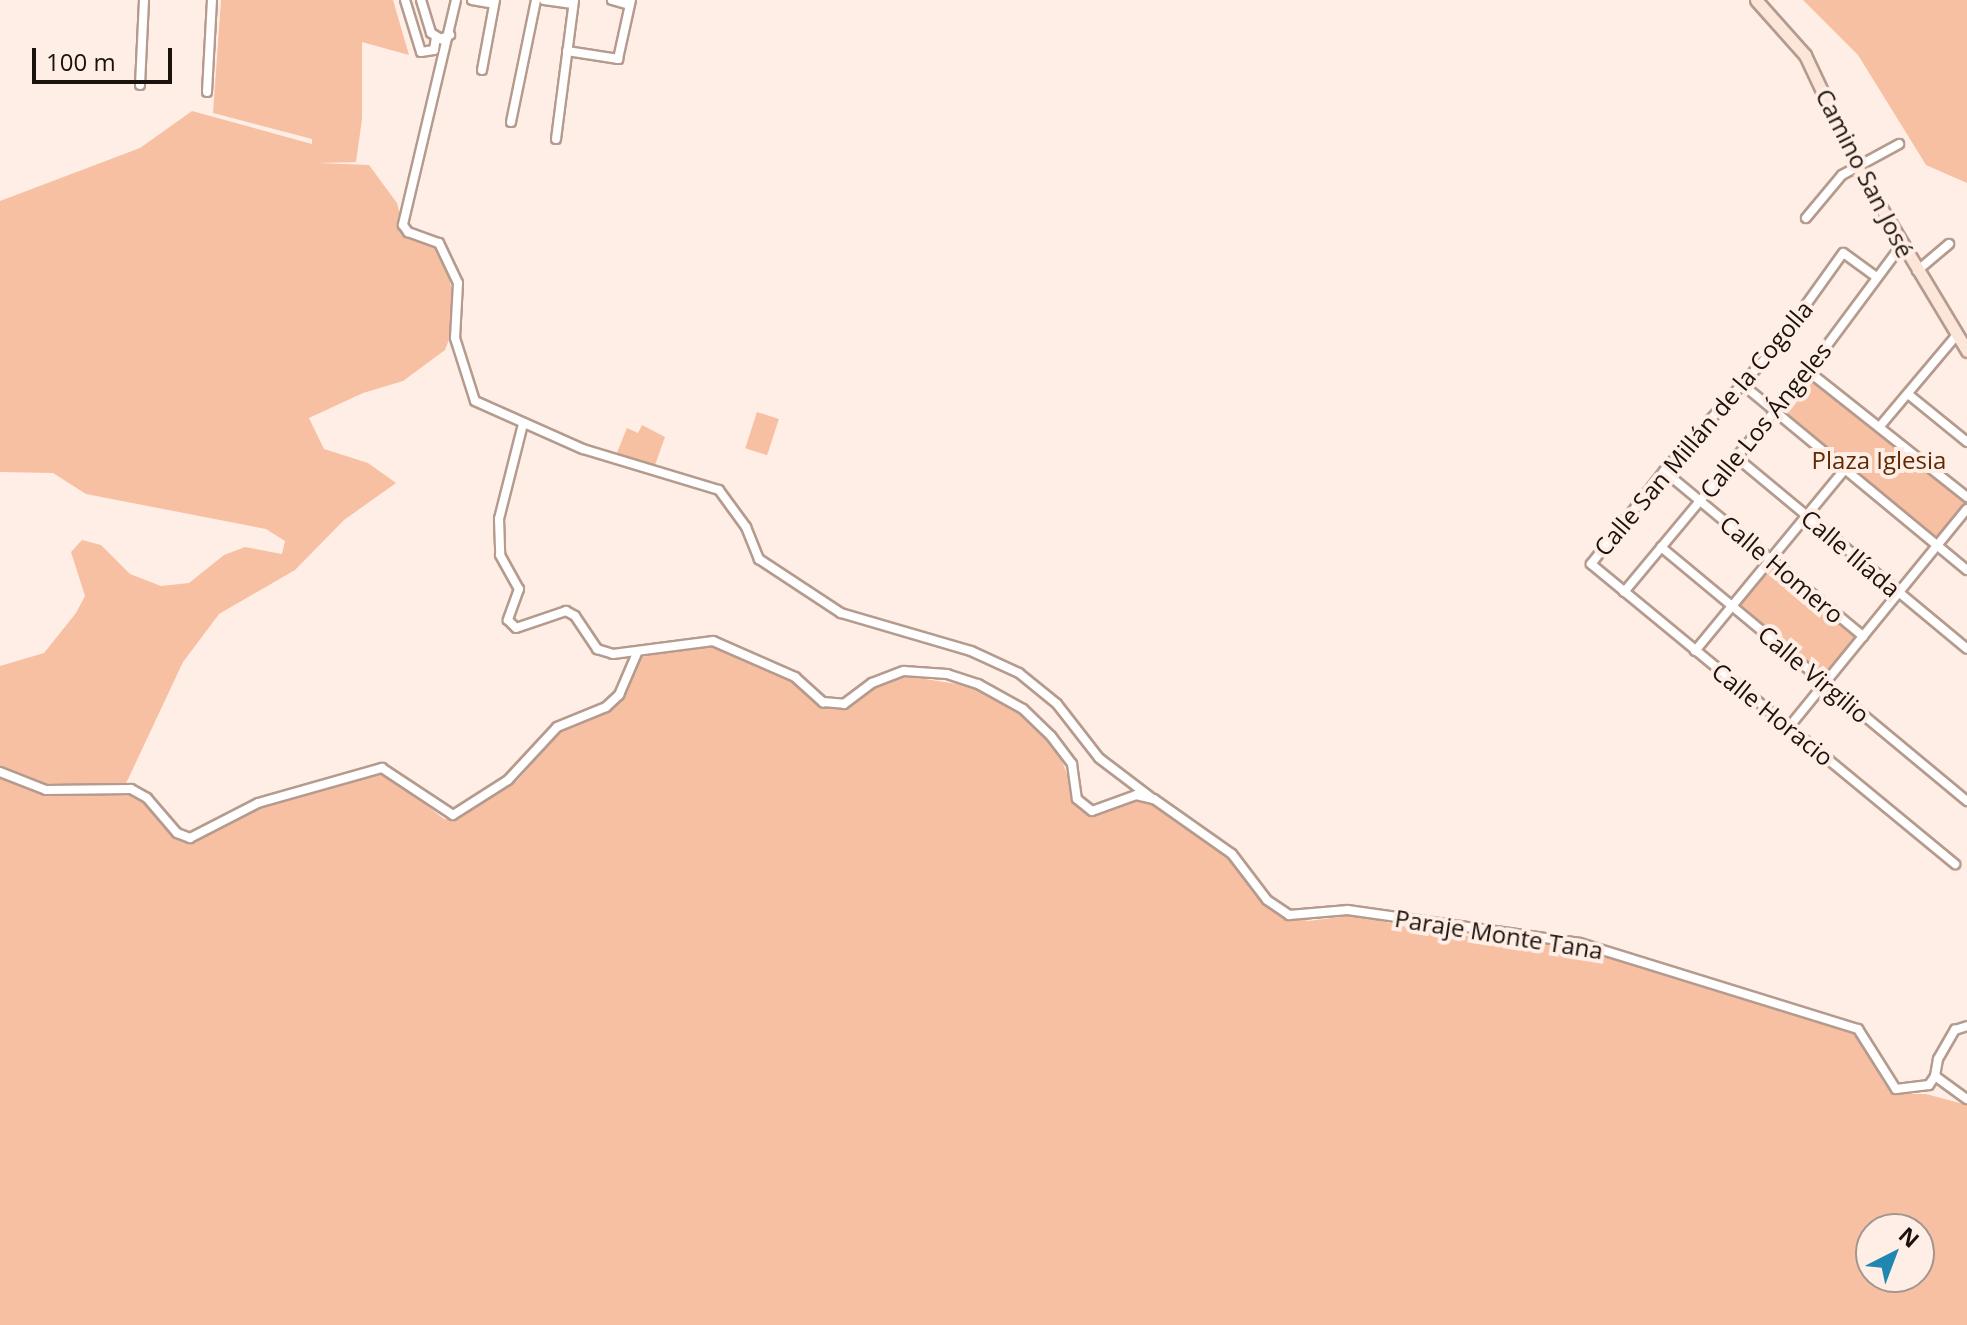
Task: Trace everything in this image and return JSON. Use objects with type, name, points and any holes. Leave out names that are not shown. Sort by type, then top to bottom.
[{"type":"main road","name":"Camino San José","points":[[1756,0],[1805,55],[1857,165],[1901,246],[1967,351]]},
{"type":"street","points":[[140,85],[144,0]]},
{"type":"street","points":[[207,92],[212,0]]},
{"type":"street","points":[[405,0],[421,52],[430,53],[445,62],[456,0]]},
{"type":"street","points":[[421,0],[436,37],[430,53]]},
{"type":"street","points":[[472,0],[494,2],[482,70]]},
{"type":"street","points":[[511,122],[536,0]]},
{"type":"street","points":[[544,0],[573,2],[556,139]]},
{"type":"street","points":[[567,51],[618,59],[630,2],[612,0]]},
{"type":"street","points":[[436,37],[450,35]]},
{"type":"street","name":"Paraje Monte Tana","points":[[445,62],[403,225],[408,232],[439,243],[458,283],[455,338],[475,401],[583,449],[719,490],[740,517],[759,559],[841,613],[971,651],[1019,673],[1057,704],[1099,758],[1232,854],[1267,900],[1289,915],[1348,910],[1580,943],[1858,1029],[1896,1089],[1929,1085],[1935,1076]]},
{"type":"street","points":[[1806,218],[1838,178],[1899,144]]},
{"type":"street","points":[[1916,272],[1949,244]]},
{"type":"street","name":"Calle Los Ángeles","points":[[1624,592],[1808,371],[1875,276],[1901,246]]},
{"type":"street","name":"Calle San Millán de la Cogolla","points":[[1591,564],[1664,471],[1775,348],[1843,253],[1875,276]]},
{"type":"street","points":[[1881,425],[1956,336]]},
{"type":"street","points":[[1808,371],[1881,425],[1967,497]]},
{"type":"street","points":[[1742,384],[1967,570]]},
{"type":"street","points":[[1908,394],[1967,442]]},
{"type":"street","points":[[523,424],[499,519],[500,555],[519,589],[508,620],[516,628],[566,611],[575,616],[597,649],[637,653],[713,641],[753,654],[795,677],[823,702],[844,704],[872,683],[904,671],[947,674],[978,684],[1023,709],[1072,764],[1077,799],[1092,811],[1136,795],[1154,799]]},
{"type":"street","name":"Calle Ilíada","points":[[1736,457],[1967,649]]},
{"type":"street","points":[[1695,651],[1845,469]]},
{"type":"street","name":"Calle Homero","points":[[1664,471],[1863,636]]},
{"type":"street","points":[[1789,727],[1967,509]]},
{"type":"street","name":"Calle Virgilio","points":[[1661,547],[1967,801]]},
{"type":"street","name":"Calle Horacio","points":[[1591,564],[1955,864]]},
{"type":"street","points":[[0,772],[46,790],[131,789],[147,798],[177,833],[190,838],[258,803],[382,768],[453,815],[508,780],[557,727],[606,707],[619,695],[637,653]]},
{"type":"street","points":[[1967,1026],[1955,1030],[1938,1059],[1935,1076],[1967,1099]]},
{"type":"green space","points":[[221,0],[393,0],[409,55],[362,42],[362,119],[356,162],[318,163],[369,165],[397,203],[405,234],[434,247],[448,271],[457,319],[445,350],[403,381],[363,393],[309,418],[324,449],[368,463],[396,483],[344,520],[295,570],[219,614],[183,662],[122,792],[136,796],[183,839],[251,811],[372,774],[389,776],[444,819],[458,819],[517,781],[560,732],[607,713],[620,702],[642,657],[695,647],[718,647],[755,661],[840,710],[880,682],[906,676],[976,687],[1008,701],[1057,748],[1079,805],[1096,816],[1140,800],[1159,808],[1224,851],[1278,911],[1308,921],[1356,915],[1428,932],[1578,946],[1844,1026],[1858,1035],[1884,1083],[1904,1094],[1926,1094],[1967,1105],[1967,1325],[0,1325],[0,666],[44,653],[76,613],[85,596],[71,552],[82,540],[101,545],[130,574],[161,586],[189,583],[224,555],[245,547],[282,554],[285,541],[266,529],[86,494],[53,473],[0,472],[0,201],[140,148],[192,111],[312,144],[312,139],[213,113]]},
{"type":"green space","points":[[1803,0],[1967,0],[1967,183],[1926,165],[1858,55]]},
{"type":"green space","name":"Plaza Iglesia","points":[[1808,371],[1967,497],[1967,509],[1937,546],[1774,411]]},
{"type":"green space","points":[[757,412],[779,419],[767,455],[745,448]]},
{"type":"green space","points":[[642,425],[665,437],[655,465],[616,455],[627,428],[638,433]]},
{"type":"green space","points":[[1771,559],[1863,636],[1824,683],[1732,606]]}]
